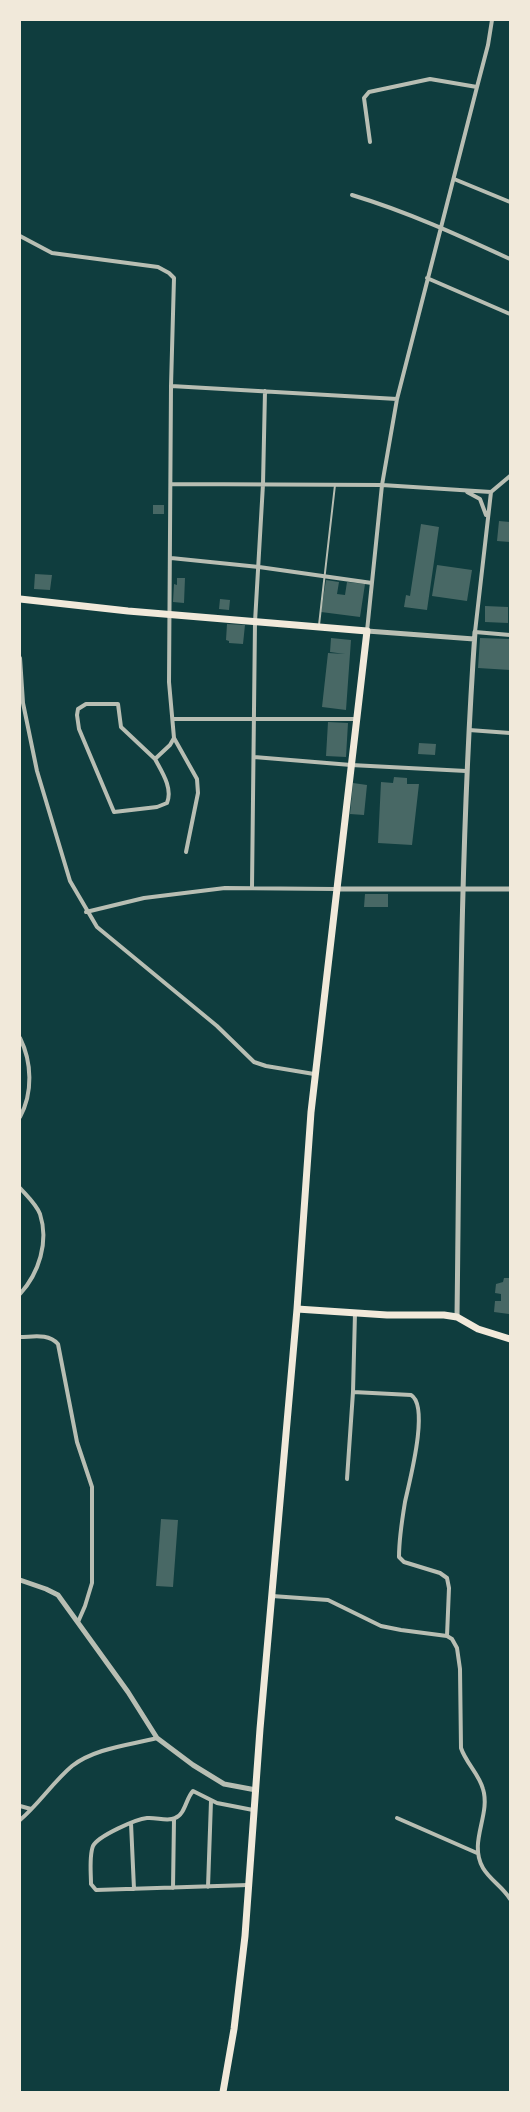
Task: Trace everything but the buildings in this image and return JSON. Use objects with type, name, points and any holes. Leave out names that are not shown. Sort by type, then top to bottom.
[{"type":"main road","points":[[20,599],[367,631],[315,1074],[253,1810],[249,1885],[238,2001],[223,2092]]},
{"type":"main road","points":[[297,1309],[444,1315],[458,1317],[478,1329],[510,1339]]},
{"type":"street","points":[[492,20],[488,45],[396,399],[382,485],[367,631],[475,636],[510,635]]},
{"type":"street","points":[[369,142],[364,98],[369,92],[430,79],[477,87]]},
{"type":"street","points":[[454,179],[510,202]]},
{"type":"street","points":[[352,195],[394,208],[441,227],[510,259]]},
{"type":"street","points":[[20,236],[52,253],[150,265],[169,273],[174,279],[171,386],[170,682],[174,738],[194,774],[198,787],[186,852]]},
{"type":"street","points":[[427,278],[510,314]]},
{"type":"street","points":[[171,386],[396,399]]},
{"type":"street","points":[[252,887],[255,622],[263,484],[265,391]]},
{"type":"street","points":[[458,1317],[466,771],[475,636],[491,492],[510,476]]},
{"type":"street","points":[[171,484],[382,485],[491,492]]},
{"type":"street","points":[[460,490],[480,499],[488,518]]},
{"type":"street","points":[[171,558],[259,567],[372,583]]},
{"type":"street","points":[[20,658],[23,703],[37,771],[70,881],[86,912],[105,936],[217,1026],[254,1062],[315,1074]]},
{"type":"street","points":[[86,704],[118,705],[121,727],[155,759],[164,774],[169,791],[167,803],[157,807],[114,812],[79,729],[76,716],[79,707],[86,704]]},
{"type":"street","points":[[173,718],[357,719]]},
{"type":"street","points":[[470,730],[510,733]]},
{"type":"street","points":[[155,759],[174,738]]},
{"type":"street","points":[[254,757],[466,771]]},
{"type":"street","points":[[86,912],[144,898],[225,888],[510,889]]},
{"type":"street","points":[[20,1038],[28,1058],[29,1071],[27,1098],[20,1117]]},
{"type":"street","points":[[20,1188],[39,1213],[44,1238],[36,1270],[20,1294]]},
{"type":"street","points":[[347,1479],[353,1392],[355,1313]]},
{"type":"street","points":[[20,1337],[47,1336],[58,1344],[77,1442],[92,1487],[92,1583],[86,1606],[77,1623]]},
{"type":"street","points":[[353,1392],[411,1395],[417,1401],[416,1450],[405,1505],[399,1557],[404,1562],[440,1573],[447,1578],[449,1588],[447,1636]]},
{"type":"street","points":[[20,1580],[46,1588],[58,1595],[129,1692],[157,1738],[184,1759],[224,1784],[256,1790]]},
{"type":"street","points":[[272,1596],[328,1600],[381,1626],[447,1636],[455,1643],[460,1669],[461,1748],[464,1759],[480,1780],[484,1793],[477,1853],[483,1868],[510,1899]]},
{"type":"street","points":[[20,1820],[64,1774],[83,1759],[93,1754],[157,1738]]},
{"type":"street","points":[[249,1885],[96,1890],[91,1884],[92,1849],[103,1837],[131,1823],[145,1818],[174,1819],[180,1815],[193,1791],[211,1801],[253,1810]]},
{"type":"street","points":[[208,1887],[211,1801]]},
{"type":"street","points":[[20,1806],[32,1809]]},
{"type":"street","points":[[396,1818],[477,1853]]},
{"type":"street","points":[[173,1888],[174,1819]]},
{"type":"street","points":[[131,1823],[134,1889]]},
{"type":"lane","points":[[319,627],[335,485]]}]
